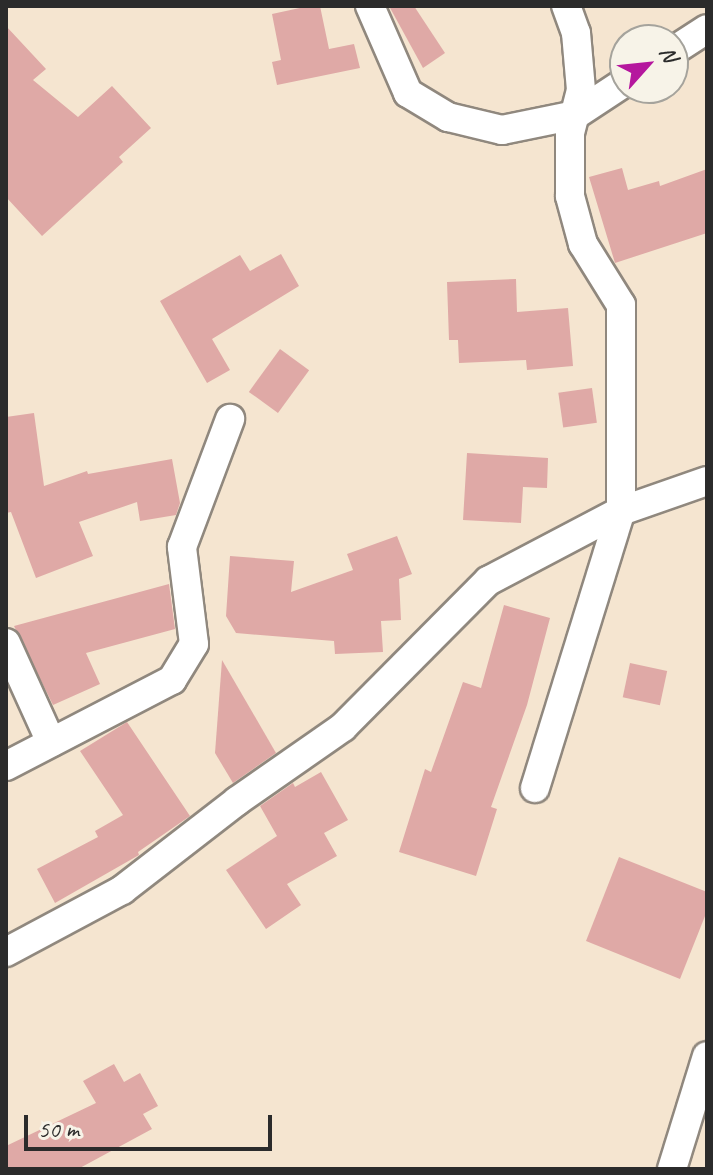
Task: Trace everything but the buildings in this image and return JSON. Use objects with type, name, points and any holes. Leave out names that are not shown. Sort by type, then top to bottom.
[{"type":"street","points":[[370,6],[408,93],[448,117],[502,130],[575,115],[609,93]]},
{"type":"street","points":[[535,788],[621,511],[621,305],[583,244],[570,196],[568,157],[581,90],[576,33],[566,6]]},
{"type":"street","points":[[689,41],[707,29]]},
{"type":"street","points":[[6,766],[172,680],[194,644],[182,547],[230,419]]},
{"type":"street","points":[[6,952],[122,890],[237,801],[343,727],[488,581],[621,511],[707,481]]},
{"type":"street","points":[[6,643],[51,742]]},
{"type":"street","points":[[672,1169],[707,1056]]}]
